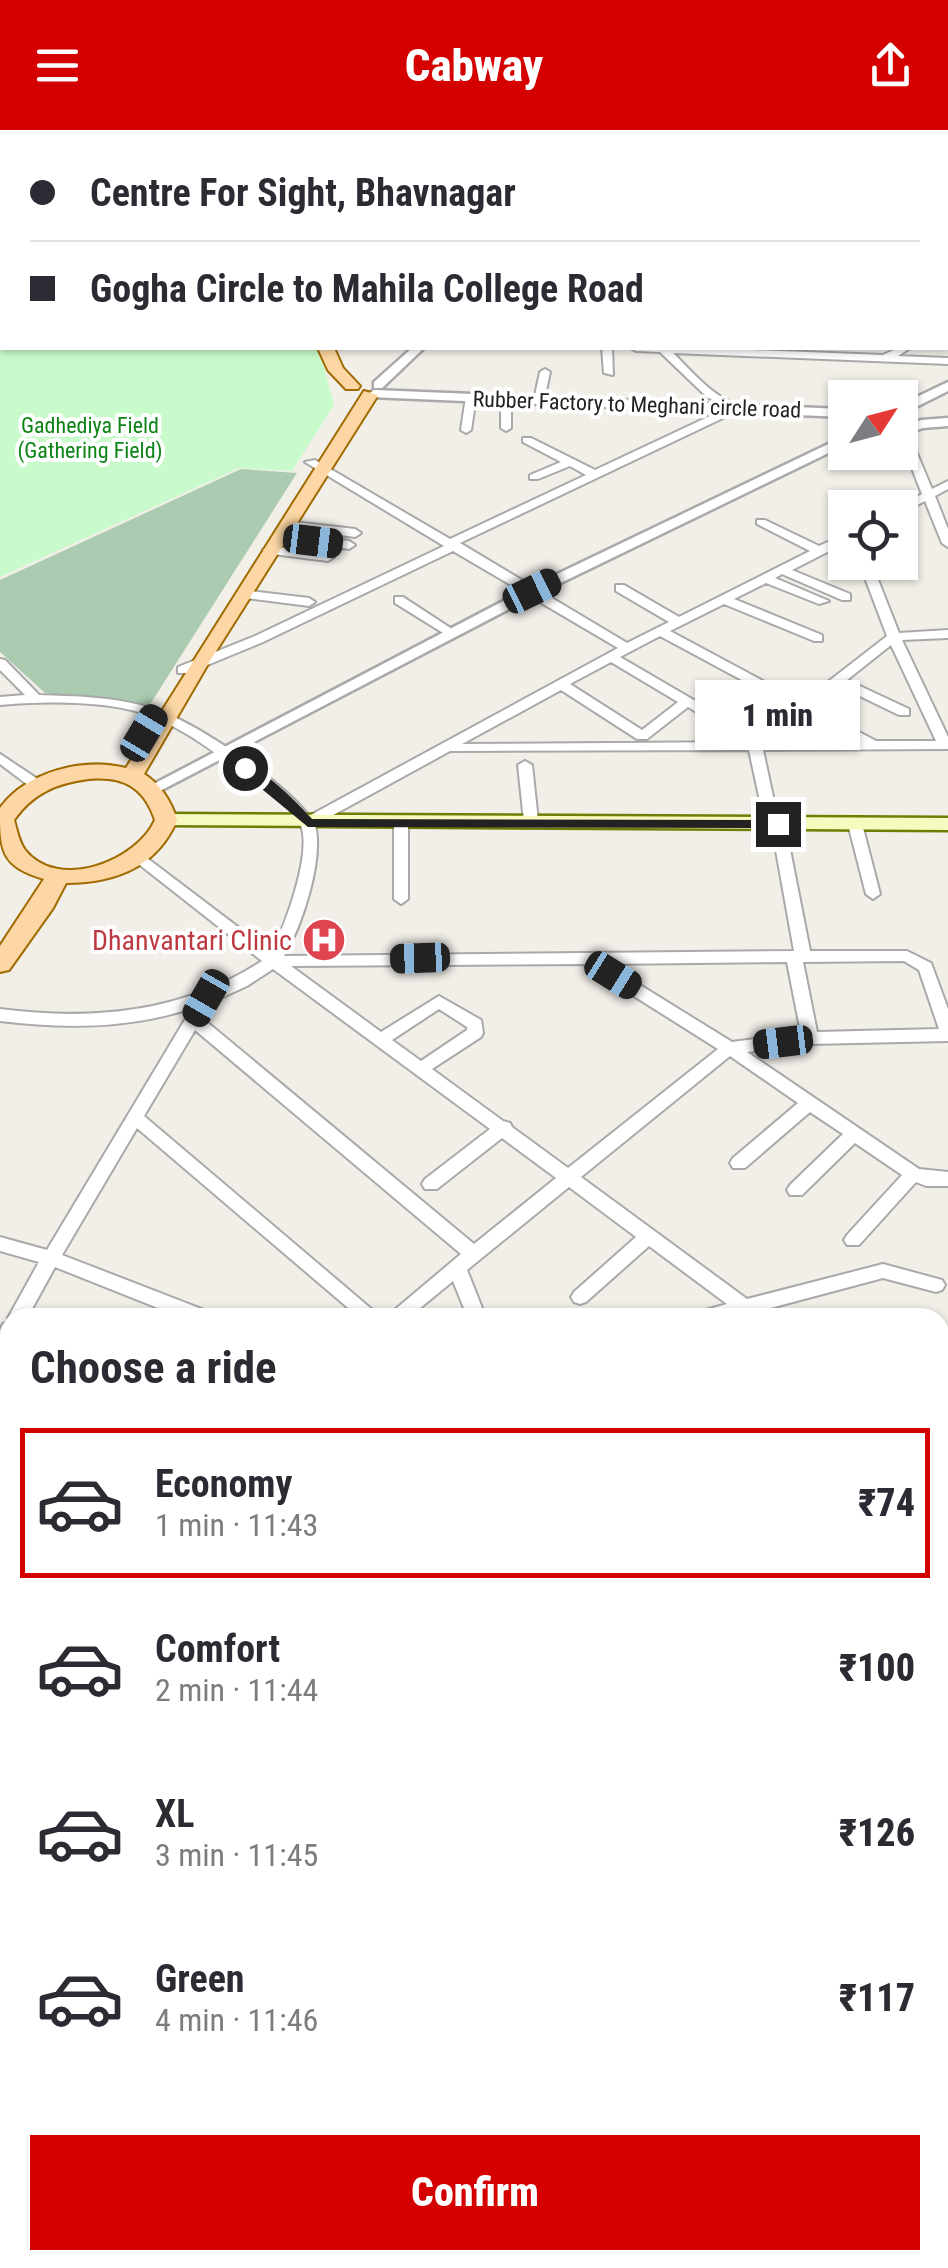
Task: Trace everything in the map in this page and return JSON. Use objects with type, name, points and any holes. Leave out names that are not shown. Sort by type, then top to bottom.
[{"type":"main road","points":[[327,350],[336,370],[367,388]]},
{"type":"main road","points":[[338,350],[367,388]]},
{"type":"main road","points":[[125,774],[367,388]]},
{"type":"main road","points":[[190,667],[242,594],[316,465]]},
{"type":"main road","points":[[78,773],[125,774],[152,790],[166,820],[157,840],[138,858],[110,870],[58,875],[23,862],[9,844],[2,825],[18,797],[37,785],[78,773]]},
{"type":"main road","points":[[166,820],[948,824]]},
{"type":"main road","points":[[0,964],[46,902],[58,875]]},
{"type":"street","points":[[367,388],[416,350]]},
{"type":"street","points":[[607,350],[609,373]]},
{"type":"street","points":[[664,350],[711,394],[734,406]]},
{"type":"street","points":[[768,350],[948,361]]},
{"type":"street","points":[[885,358],[900,350]]},
{"type":"street","points":[[539,400],[545,372]]},
{"type":"street","name":"Rubber Factory to Meghani circle road","points":[[367,388],[429,396],[828,412]]},
{"type":"street","points":[[918,409],[942,389]]},
{"type":"street","points":[[466,430],[471,398]]},
{"type":"street","points":[[506,398],[506,428]]},
{"type":"street","points":[[190,667],[259,639],[734,406]]},
{"type":"street","points":[[918,415],[948,421]]},
{"type":"street","points":[[527,440],[595,474]]},
{"type":"street","points":[[152,790],[532,591],[828,449]]},
{"type":"street","points":[[534,477],[571,462]]},
{"type":"street","points":[[316,465],[627,648]]},
{"type":"street","points":[[917,470],[928,496],[942,513],[948,543]]},
{"type":"street","points":[[918,501],[948,484]]},
{"type":"street","points":[[761,522],[819,551]]},
{"type":"street","points":[[277,537],[352,539]]},
{"type":"street","points":[[277,537],[328,557]]},
{"type":"street","points":[[308,823],[627,648],[828,546]]},
{"type":"street","points":[[782,570],[846,596]]},
{"type":"street","points":[[765,578],[823,601]]},
{"type":"street","points":[[449,748],[946,745],[894,637],[872,580]]},
{"type":"street","points":[[620,588],[679,622]]},
{"type":"street","points":[[242,594],[309,602]]},
{"type":"street","points":[[723,599],[818,638]]},
{"type":"street","points":[[399,600],[452,633]]},
{"type":"street","points":[[660,631],[872,745]]},
{"type":"street","points":[[756,744],[894,637],[948,634]]},
{"type":"street","points":[[611,657],[756,744],[775,824],[810,1038]]},
{"type":"street","points":[[0,663],[33,696]]},
{"type":"street","points":[[838,681],[904,712]]},
{"type":"street","points":[[562,685],[642,736],[685,703]]},
{"type":"street","points":[[0,701],[33,696],[161,716],[224,754],[288,800],[308,823],[312,850],[295,913],[272,961]]},
{"type":"street","points":[[926,705],[948,704]]},
{"type":"street","points":[[0,758],[37,785]]},
{"type":"street","points":[[524,765],[531,821]]},
{"type":"street","points":[[401,823],[401,900]]},
{"type":"street","points":[[855,824],[873,894]]},
{"type":"street","points":[[138,858],[272,961],[748,1308]]},
{"type":"street","points":[[583,956],[730,1048],[913,1174],[926,1180],[948,1179]]},
{"type":"street","points":[[0,1015],[36,1021],[130,1020],[206,998],[272,961],[798,956],[916,959],[926,967],[948,1034],[810,1038],[730,1048],[457,1268],[420,1308]]},
{"type":"street","points":[[22,1308],[206,998]]},
{"type":"street","points":[[382,1039],[439,1002],[476,1024],[475,1032],[422,1068]]},
{"type":"street","points":[[194,1019],[474,1254]]},
{"type":"street","points":[[740,1163],[809,1103]]},
{"type":"street","points":[[136,1118],[361,1308]]},
{"type":"street","points":[[431,1184],[504,1127]]},
{"type":"street","points":[[796,1190],[854,1134]]},
{"type":"street","points":[[854,1240],[913,1174]]},
{"type":"street","points":[[580,1297],[650,1236]]},
{"type":"street","points":[[0,1244],[50,1258],[179,1308]]},
{"type":"street","points":[[457,1268],[473,1308]]},
{"type":"street","points":[[766,1308],[884,1272],[944,1285]]},
{"type":"green space","name":"Gadhediya Field (Gathering Field)","points":[[0,350],[320,350],[334,405],[292,471],[239,468],[0,577]]},
{"type":"green space","points":[[241,469],[297,473],[149,706],[45,693],[0,652],[0,580]]},
{"type":"place","name":"Dhanvantari Clinic","points":[[324,940]]},
{"type":"route","points":[[245,768],[288,800],[308,823],[778,824]]}]
